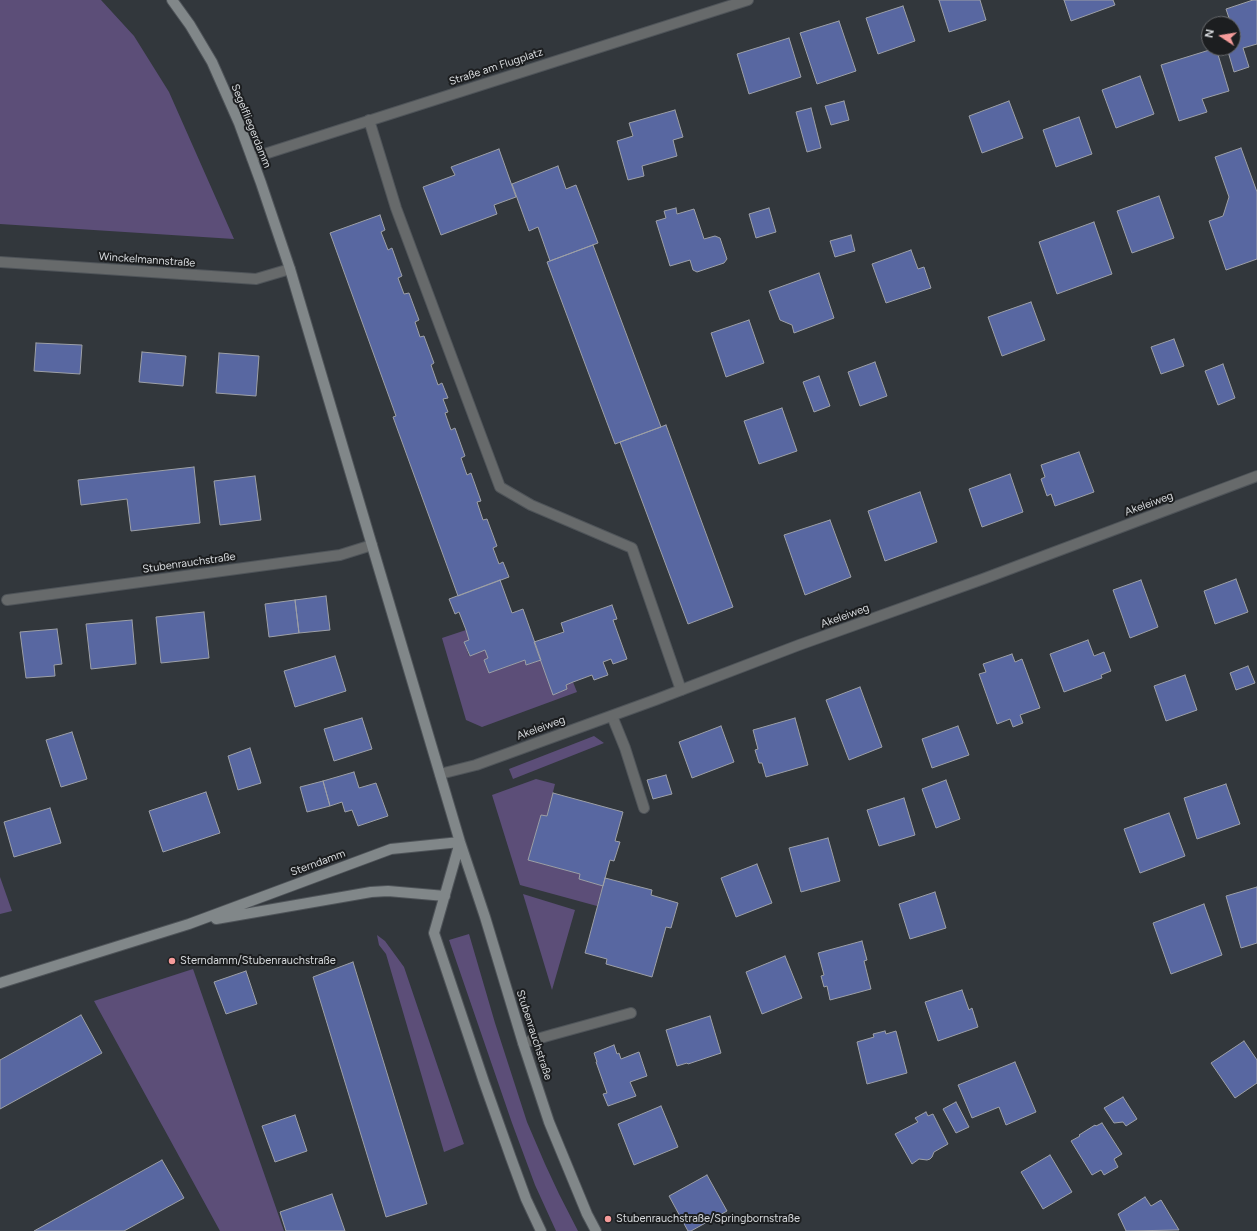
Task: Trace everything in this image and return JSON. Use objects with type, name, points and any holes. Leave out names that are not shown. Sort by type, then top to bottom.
[{"type":"main road","name":"Segelfliegerdamm","points":[[172,0],[190,25],[212,62],[239,123],[290,269]]},
{"type":"main road","name":"Stubenrauchstraße","points":[[290,269],[460,842],[485,917],[523,1044],[549,1122],[587,1214],[596,1231]]},
{"type":"main road","points":[[460,842],[434,933],[484,1082],[526,1199],[541,1231]]},
{"type":"main road","name":"Sterndamm","points":[[0,983],[189,924],[391,850],[460,842]]},
{"type":"main road","name":"Sterndamm","points":[[189,924],[371,892],[388,891],[445,896]]},
{"type":"street","name":"Straße am Flugplatz","points":[[252,158],[748,0]]},
{"type":"street","points":[[369,120],[396,208],[500,487],[531,505],[632,548],[681,690]]},
{"type":"street","name":"Winckelmannstraße","points":[[0,262],[256,279],[290,269]]},
{"type":"street","name":"Akeleiweg","points":[[440,774],[476,765],[612,716],[806,642],[982,579],[1257,476]]},
{"type":"street","name":"Stubenrauchstraße","points":[[7,600],[340,555],[372,545]]},
{"type":"street","points":[[612,716],[625,748],[644,808]]},
{"type":"street","points":[[523,1044],[631,1013]]},
{"type":"shaded area","points":[[0,0],[101,0],[134,36],[169,92],[234,239],[0,224]]},
{"type":"shaded area","points":[[466,630],[469,640],[464,642],[469,656],[485,650],[488,658],[484,660],[489,673],[525,660],[526,665],[541,660],[553,694],[567,689],[566,685],[573,682],[577,692],[482,727],[466,720],[442,638]]},
{"type":"shaded area","points":[[594,736],[604,743],[513,779],[509,769]]},
{"type":"shaded area","points":[[536,779],[555,784],[547,816],[541,815],[528,860],[580,874],[579,879],[603,886],[597,906],[520,885],[492,795]]},
{"type":"shaded area","points":[[0,877],[12,911],[0,914]]},
{"type":"shaded area","points":[[523,894],[575,910],[552,990]]},
{"type":"shaded area","points":[[469,934],[495,1023],[527,1122],[559,1194],[578,1231],[556,1231],[535,1185],[512,1123],[449,940]]},
{"type":"shaded area","points":[[377,935],[385,941],[404,967],[464,1144],[444,1152],[386,954],[379,945]]},
{"type":"shaded area","points":[[193,969],[284,1231],[220,1231],[94,1001]]},
{"type":"building","points":[[939,0],[980,0],[986,20],[949,32]]},
{"type":"building","points":[[1064,0],[1113,0],[1115,5],[1071,21]]},
{"type":"building","points":[[1257,0],[1257,44],[1243,48],[1249,67],[1234,72],[1229,56],[1241,56],[1241,16],[1228,16],[1226,9]]},
{"type":"building","points":[[903,6],[915,41],[878,54],[866,18]]},
{"type":"building","points":[[839,21],[856,71],[817,84],[800,33]]},
{"type":"building","points":[[789,38],[801,77],[749,94],[737,54]]},
{"type":"building","points":[[1201,53],[1201,56],[1218,56],[1229,91],[1202,99],[1207,112],[1179,121],[1161,65]]},
{"type":"building","points":[[1140,76],[1154,114],[1116,128],[1102,90]]},
{"type":"building","points":[[844,101],[849,120],[831,125],[825,106]]},
{"type":"building","points":[[1009,101],[1023,138],[982,153],[969,116]]},
{"type":"building","points":[[811,108],[821,148],[807,152],[796,112]]},
{"type":"building","points":[[675,110],[683,137],[673,140],[677,156],[642,166],[644,176],[628,180],[617,141],[633,136],[629,123]]},
{"type":"building","points":[[1079,117],[1092,154],[1056,167],[1043,130]]},
{"type":"building","points":[[1241,148],[1257,192],[1257,259],[1226,270],[1209,221],[1223,216],[1229,197],[1215,157]]},
{"type":"building","points":[[499,149],[516,197],[494,205],[497,214],[441,235],[423,187],[455,175],[451,167]]},
{"type":"building","points":[[558,166],[566,189],[576,185],[598,243],[550,261],[538,227],[529,231],[512,184]]},
{"type":"building","points":[[1159,196],[1174,238],[1132,253],[1117,211]]},
{"type":"building","points":[[676,208],[677,214],[694,209],[704,239],[715,236],[720,238],[727,259],[724,263],[697,272],[693,270],[690,260],[670,266],[656,221],[666,218],[664,211]]},
{"type":"building","points":[[769,208],[776,232],[756,238],[749,214]]},
{"type":"building","points":[[380,215],[385,230],[381,232],[388,250],[392,248],[402,276],[398,278],[404,294],[409,293],[419,320],[415,322],[420,337],[424,336],[434,363],[431,365],[438,385],[442,383],[448,398],[443,399],[448,412],[445,413],[451,430],[455,428],[465,456],[461,458],[467,475],[471,473],[481,501],[477,502],[483,520],[487,519],[497,546],[493,548],[499,564],[503,562],[509,577],[458,596],[393,417],[396,416],[330,233]]},
{"type":"building","points":[[1094,222],[1112,274],[1057,294],[1039,242]]},
{"type":"building","points":[[851,235],[855,251],[835,257],[830,241]]},
{"type":"building","points":[[593,245],[661,427],[615,444],[547,262]]},
{"type":"building","points":[[911,250],[918,269],[924,267],[931,288],[886,303],[872,264]]},
{"type":"building","points":[[819,273],[834,318],[794,333],[792,325],[780,320],[769,291]]},
{"type":"building","points":[[1031,302],[1045,340],[1002,356],[988,317]]},
{"type":"building","points":[[749,320],[764,363],[726,377],[711,333]]},
{"type":"building","points":[[1174,339],[1184,366],[1161,374],[1151,347]]},
{"type":"building","points":[[36,343],[82,345],[80,374],[34,371]]},
{"type":"building","points":[[142,352],[186,356],[183,386],[139,382]]},
{"type":"building","points":[[219,353],[259,356],[256,396],[216,393]]},
{"type":"building","points":[[875,362],[887,396],[860,406],[848,372]]},
{"type":"building","points":[[1223,364],[1235,398],[1218,405],[1205,371]]},
{"type":"building","points":[[819,376],[830,406],[814,412],[803,382]]},
{"type":"building","points":[[782,408],[797,451],[759,464],[744,421]]},
{"type":"building","points":[[666,425],[733,607],[688,624],[620,442]]},
{"type":"building","points":[[1079,452],[1094,492],[1055,506],[1051,494],[1047,496],[1041,479],[1045,477],[1041,465]]},
{"type":"building","points":[[194,467],[200,523],[131,531],[127,499],[81,505],[78,480]]},
{"type":"building","points":[[1010,474],[1023,512],[982,527],[969,489]]},
{"type":"building","points":[[255,476],[261,520],[220,525],[214,481]]},
{"type":"building","points":[[920,492],[937,542],[885,561],[868,511]]},
{"type":"building","points":[[830,520],[851,577],[805,595],[784,535]]},
{"type":"building","points":[[1236,579],[1248,612],[1215,624],[1204,591]]},
{"type":"building","points":[[500,580],[512,613],[523,609],[541,660],[526,665],[525,660],[489,673],[484,660],[488,658],[485,650],[470,656],[464,642],[469,640],[466,630],[459,612],[455,614],[449,599]]},
{"type":"building","points":[[1141,580],[1158,627],[1130,638],[1113,590]]},
{"type":"building","points":[[326,596],[330,630],[299,633],[295,600]]},
{"type":"building","points":[[295,600],[299,633],[269,637],[265,604]]},
{"type":"building","points":[[612,605],[617,619],[613,620],[627,659],[613,664],[611,659],[603,662],[608,675],[594,680],[592,675],[566,685],[567,689],[553,695],[534,642],[564,632],[561,623]]},
{"type":"building","points":[[204,612],[209,658],[161,663],[156,617]]},
{"type":"building","points":[[132,620],[136,664],[91,669],[86,624]]},
{"type":"building","points":[[57,629],[62,664],[54,665],[55,676],[26,678],[20,632]]},
{"type":"building","points":[[1088,640],[1094,656],[1104,652],[1111,671],[1101,675],[1102,678],[1064,692],[1050,654]]},
{"type":"building","points":[[1012,654],[1015,662],[1022,659],[1040,708],[1020,715],[1023,723],[1013,727],[1010,719],[997,724],[979,674],[986,672],[983,664]]},
{"type":"building","points":[[335,656],[346,691],[295,707],[284,671]]},
{"type":"building","points":[[1248,666],[1255,683],[1236,690],[1230,673]]},
{"type":"building","points":[[1185,675],[1197,710],[1166,721],[1154,686]]},
{"type":"building","points":[[860,687],[882,747],[849,760],[826,700]]},
{"type":"building","points":[[362,718],[372,749],[334,761],[324,729]]},
{"type":"building","points":[[795,718],[808,765],[766,777],[762,763],[759,763],[755,750],[758,749],[753,730]]},
{"type":"building","points":[[721,726],[734,762],[692,778],[679,742]]},
{"type":"building","points":[[958,726],[969,755],[932,768],[922,739]]},
{"type":"building","points":[[72,732],[87,779],[61,787],[46,740]]},
{"type":"building","points":[[250,748],[261,783],[238,790],[228,756]]},
{"type":"building","points":[[354,772],[359,788],[376,783],[388,816],[358,826],[352,810],[345,812],[342,802],[330,806],[323,781]]},
{"type":"building","points":[[666,775],[672,794],[653,799],[647,780]]},
{"type":"building","points":[[946,780],[960,819],[936,828],[922,789]]},
{"type":"building","points":[[323,781],[330,806],[307,812],[300,787]]},
{"type":"building","points":[[1226,784],[1240,824],[1197,839],[1184,798]]},
{"type":"building","points":[[206,792],[220,833],[163,852],[149,811]]},
{"type":"building","points":[[553,793],[623,812],[615,841],[620,842],[614,861],[610,860],[603,886],[579,879],[580,874],[528,860],[541,815],[547,816]]},
{"type":"building","points":[[904,798],[915,835],[879,846],[867,810]]},
{"type":"building","points":[[50,808],[61,843],[14,857],[4,822]]},
{"type":"building","points":[[1169,813],[1185,856],[1140,873],[1124,829]]},
{"type":"building","points":[[828,838],[840,881],[801,892],[789,848]]},
{"type":"building","points":[[757,864],[772,903],[736,917],[721,878]]},
{"type":"building","points":[[605,878],[652,890],[651,895],[678,903],[671,928],[666,927],[652,977],[606,964],[607,959],[585,953]]},
{"type":"building","points":[[1257,887],[1257,943],[1241,948],[1226,896]]},
{"type":"building","points":[[935,892],[946,928],[910,939],[899,904]]},
{"type":"building","points":[[1204,904],[1222,955],[1171,974],[1153,923]]},
{"type":"building","points":[[862,941],[867,960],[864,961],[871,989],[830,1000],[827,986],[824,987],[821,976],[824,975],[818,953]]},
{"type":"building","points":[[785,956],[802,998],[762,1014],[746,972]]},
{"type":"building","points":[[353,962],[427,1204],[386,1217],[313,977]]},
{"type":"building","points":[[246,971],[257,1004],[226,1014],[214,982]]},
{"type":"building","points":[[962,990],[969,1010],[972,1008],[978,1027],[938,1041],[925,1002]]},
{"type":"building","points":[[81,1015],[102,1053],[0,1109],[0,1060]]},
{"type":"building","points":[[710,1016],[721,1053],[677,1066],[666,1030]]},
{"type":"building","points":[[885,1031],[886,1034],[896,1031],[907,1073],[867,1084],[857,1042],[874,1037],[873,1034]]},
{"type":"building","points":[[1244,1041],[1257,1060],[1257,1083],[1235,1098],[1211,1063]]},
{"type":"building","points":[[614,1045],[617,1054],[619,1053],[621,1059],[639,1052],[647,1076],[630,1082],[636,1096],[608,1106],[603,1094],[607,1093],[594,1053]]},
{"type":"building","points":[[1015,1062],[1036,1112],[1006,1125],[999,1107],[972,1118],[958,1085]]},
{"type":"building","points":[[1123,1097],[1137,1119],[1126,1126],[1123,1122],[1114,1123],[1104,1108]]},
{"type":"building","points":[[956,1102],[969,1127],[956,1133],[943,1109]]},
{"type":"building","points":[[661,1106],[678,1147],[634,1165],[618,1124]]},
{"type":"building","points":[[926,1112],[928,1116],[933,1114],[948,1144],[934,1152],[930,1159],[919,1159],[912,1164],[895,1134],[918,1122],[915,1118]]},
{"type":"building","points":[[295,1115],[307,1151],[275,1162],[262,1126]]},
{"type":"building","points":[[1102,1123],[1122,1154],[1114,1159],[1118,1167],[1104,1175],[1101,1170],[1092,1175],[1071,1141],[1095,1125],[1096,1126]]},
{"type":"building","points":[[1050,1155],[1072,1192],[1043,1209],[1021,1172]]},
{"type":"building","points":[[162,1160],[184,1198],[124,1231],[34,1231]]},
{"type":"building","points":[[707,1175],[727,1211],[691,1231],[688,1231],[669,1196]]},
{"type":"building","points":[[332,1194],[345,1231],[286,1231],[280,1212]]},
{"type":"building","points":[[1145,1197],[1151,1206],[1161,1200],[1179,1230],[1126,1231],[1118,1214]]},
{"type":"place","name":"Sterndamm/Stubenrauchstraße","points":[[172,961]]},
{"type":"place","name":"Stubenrauchstraße/Springbornstraße","points":[[608,1219]]}]
